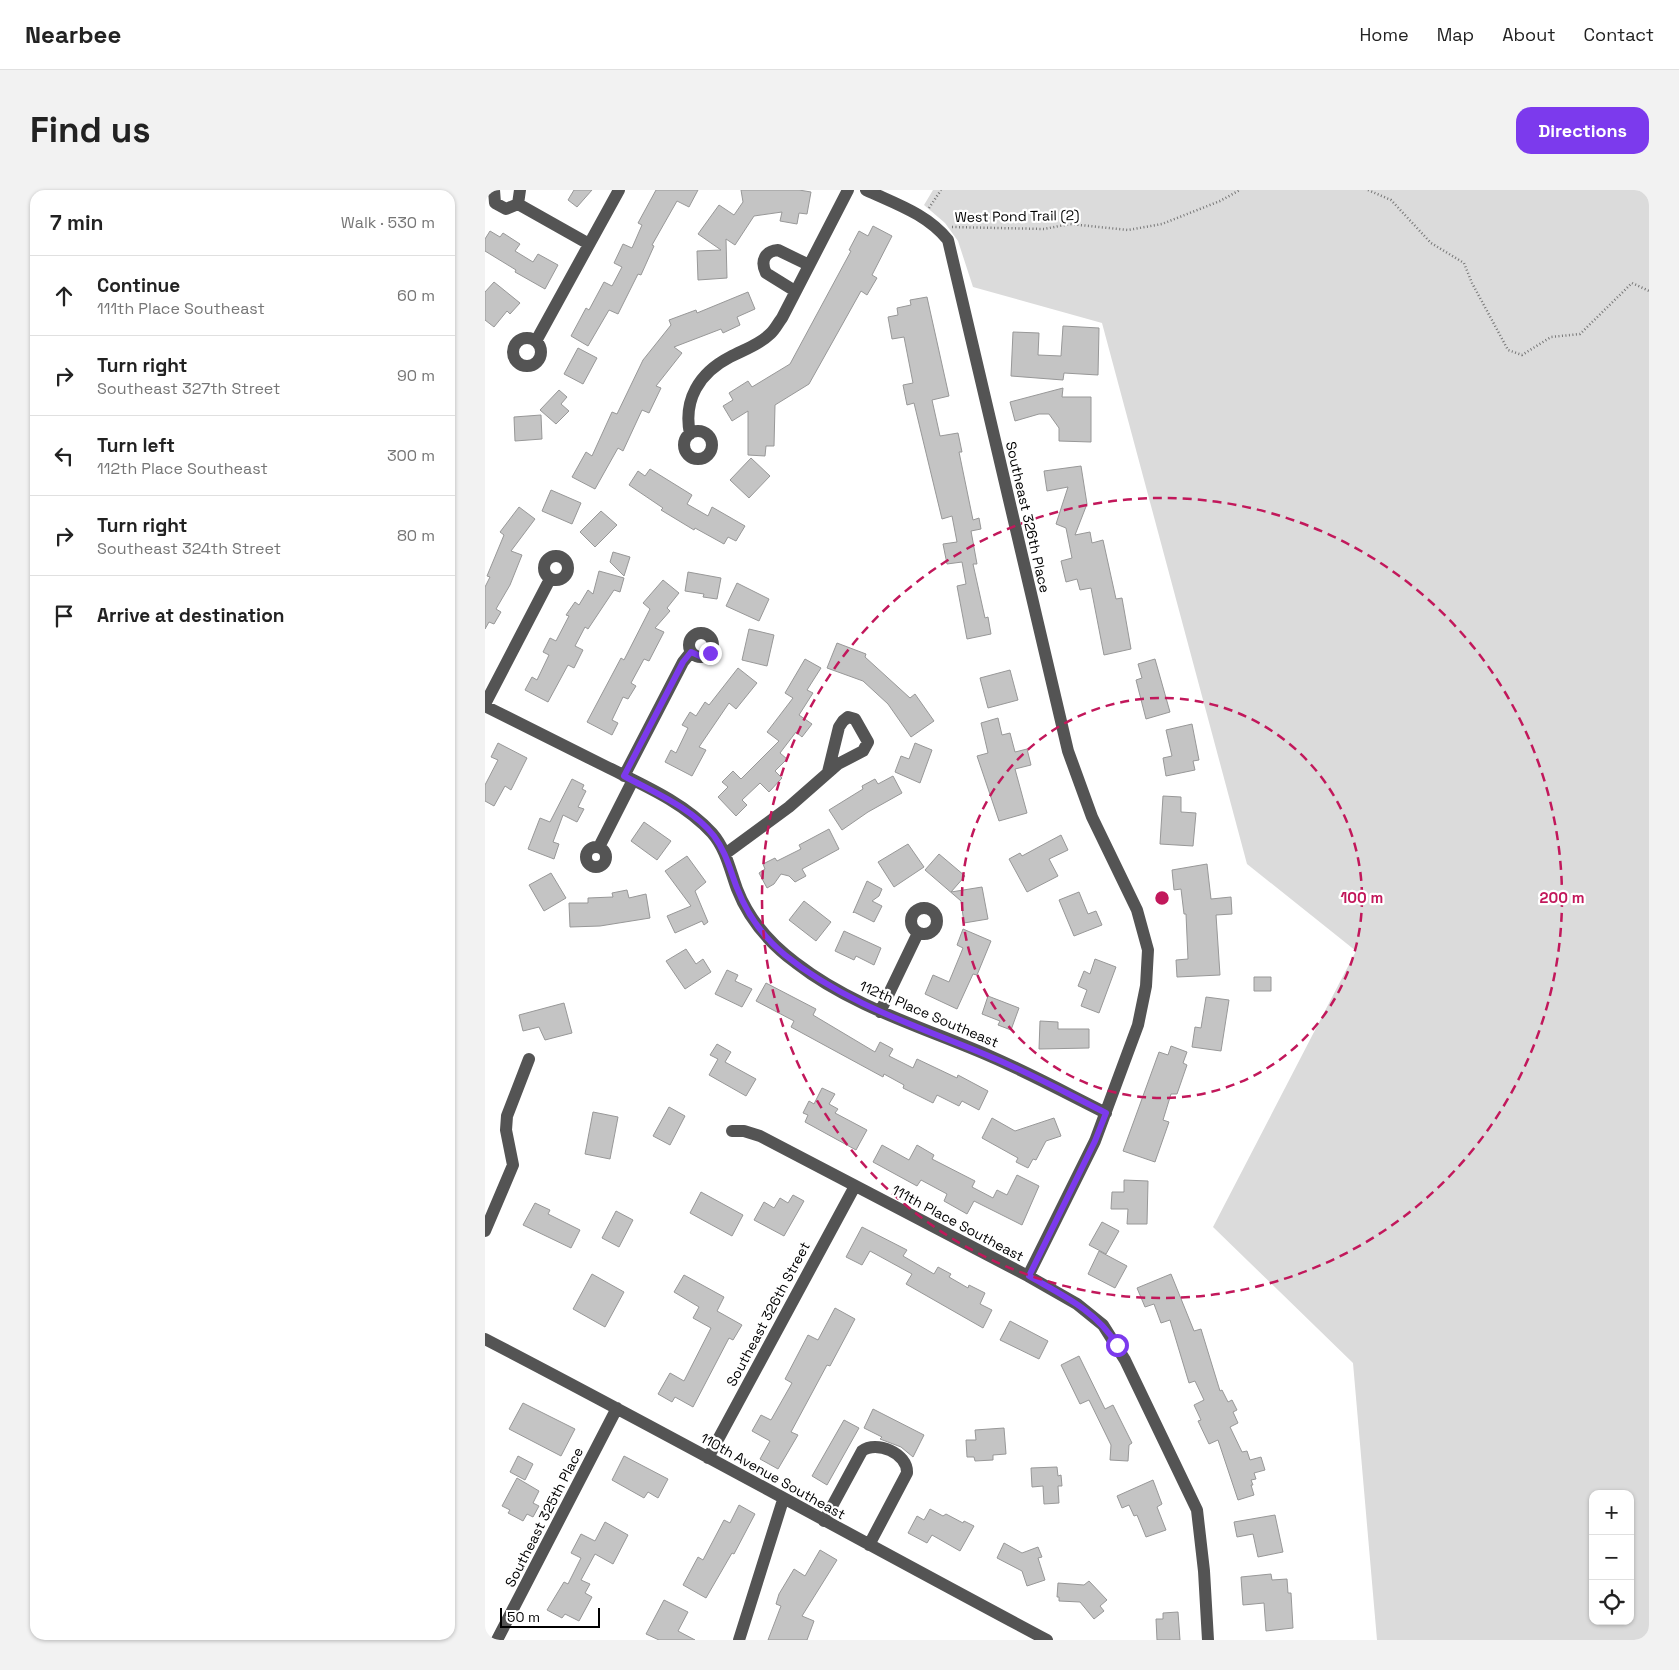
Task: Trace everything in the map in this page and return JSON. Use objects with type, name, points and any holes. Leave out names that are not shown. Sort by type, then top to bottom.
[{"type":"street","points":[[494,190],[493,199],[498,206],[506,209],[518,204]]},
{"type":"street","points":[[518,204],[520,190]]},
{"type":"street","points":[[536,341],[619,190]]},
{"type":"street","points":[[690,434],[686,416],[690,399],[699,384],[712,370],[728,358],[757,344],[771,334],[848,190]]},
{"type":"street","name":"Southeast 326th Place","points":[[866,190],[924,216],[937,226],[948,240],[953,254],[1056,708],[1074,770],[1092,817],[1137,910],[1148,950],[1146,986],[1138,1025],[1106,1113],[1095,1141],[1029,1276]]},
{"type":"street","points":[[518,204],[589,244]]},
{"type":"street","points":[[795,291],[766,273],[763,263],[764,257],[768,253],[778,250],[809,265]]},
{"type":"street","points":[[485,705],[550,579]]},
{"type":"street","points":[[599,847],[628,778],[683,662],[691,652]]},
{"type":"street","name":"112th Place Southeast","points":[[485,705],[628,778],[693,816],[715,837],[725,854],[747,909],[769,941],[808,972],[880,1012],[993,1058],[1106,1113]]},
{"type":"street","points":[[725,854],[789,807],[828,772]]},
{"type":"street","points":[[880,1012],[919,933]]},
{"type":"street","points":[[485,1231],[513,1165],[506,1130],[507,1116],[529,1059]]},
{"type":"street","name":"111th Place Southeast","points":[[732,1131],[744,1131],[760,1136],[1029,1276],[1077,1304],[1097,1319],[1113,1337],[1197,1510],[1204,1571],[1208,1640]]},
{"type":"street","name":"Southeast 326th Street","points":[[707,1458],[855,1186]]},
{"type":"street","name":"110th Avenue Southeast","points":[[485,1339],[1047,1640]]},
{"type":"street","name":"Southeast 325th Place","points":[[497,1640],[617,1408]]},
{"type":"street","points":[[824,1522],[862,1451],[868,1446],[873,1446],[897,1454],[904,1459],[907,1465],[907,1473],[869,1545]]},
{"type":"street","points":[[739,1640],[783,1500]]},
{"type":"path","points":[[924,216],[941,190]]},
{"type":"path","name":"West Pond Trail (2)","points":[[937,226],[987,229],[1044,229],[1070,224],[1129,230],[1163,224],[1220,201],[1240,190]]},
{"type":"path","points":[[1368,190],[1391,200],[1431,243],[1464,263],[1472,284],[1507,350],[1522,355],[1551,336],[1580,334],[1632,283],[1649,291]]},
{"type":"shaded area","points":[[933,190],[1649,190],[1649,1640],[1377,1640],[1353,1363],[1213,1227],[1356,951],[1247,864],[1102,323],[973,287],[958,241],[945,223],[924,205]]},
{"type":"building","points":[[574,190],[592,190],[577,207],[568,200]]},
{"type":"building","points":[[656,190],[698,190],[689,207],[677,201],[652,245],[654,246],[641,275],[638,274],[618,314],[609,310],[588,346],[571,336],[586,308],[589,310],[604,282],[612,286],[622,267],[614,263],[623,244],[632,248],[642,225],[638,223]]},
{"type":"building","points":[[741,190],[799,190],[811,192],[807,214],[799,213],[797,224],[780,221],[782,212],[754,216],[735,245],[726,239],[727,278],[698,280],[697,251],[721,250],[698,234],[719,205],[734,215],[743,202]]},
{"type":"building","points":[[873,226],[892,236],[872,275],[877,278],[867,295],[861,291],[809,384],[775,405],[774,446],[766,446],[765,456],[748,455],[748,411],[732,421],[723,406],[733,400],[729,393],[748,381],[752,387],[790,364],[851,251],[849,250],[859,231],[868,236]]},
{"type":"building","points":[[490,231],[500,237],[503,233],[520,244],[515,251],[533,262],[538,254],[558,265],[545,289],[515,272],[516,270],[485,251],[485,239]]},
{"type":"building","points":[[494,282],[520,303],[510,314],[507,311],[494,327],[485,320],[485,292]]},
{"type":"building","points":[[748,292],[755,309],[737,317],[740,325],[723,333],[721,329],[674,347],[682,353],[656,386],[661,388],[649,413],[642,410],[623,451],[618,448],[595,489],[572,477],[586,452],[592,456],[612,412],[617,414],[643,360],[671,325],[669,320],[696,310],[697,313]]},
{"type":"building","points":[[927,297],[949,396],[932,400],[940,436],[958,433],[962,452],[959,452],[973,520],[979,518],[981,529],[971,531],[977,564],[973,564],[985,618],[988,617],[991,634],[967,639],[957,586],[966,584],[962,562],[947,564],[943,544],[957,542],[952,516],[942,519],[914,403],[907,405],[903,385],[913,383],[904,337],[892,339],[888,317],[898,315],[897,308],[911,305],[910,300]]},
{"type":"building","points":[[1063,326],[1099,328],[1098,375],[1064,373],[1063,380],[1011,376],[1013,332],[1039,333],[1038,355],[1061,356]]},
{"type":"building","points":[[578,348],[597,358],[583,384],[564,374]]},
{"type":"building","points":[[1063,388],[1062,397],[1091,397],[1091,442],[1059,441],[1059,428],[1049,414],[1039,414],[1015,421],[1010,402]]},
{"type":"building","points":[[559,390],[567,397],[561,404],[569,411],[556,424],[540,410]]},
{"type":"building","points":[[541,415],[542,439],[515,441],[514,417]]},
{"type":"building","points":[[751,458],[770,476],[749,498],[730,480]]},
{"type":"building","points":[[1081,466],[1087,504],[1075,535],[1090,532],[1092,543],[1103,540],[1116,599],[1122,598],[1131,649],[1104,655],[1091,588],[1080,590],[1077,579],[1066,582],[1061,561],[1072,558],[1066,528],[1056,524],[1068,487],[1047,491],[1044,471]]},
{"type":"building","points":[[650,469],[692,495],[687,504],[708,516],[712,507],[745,526],[736,541],[728,537],[724,544],[695,528],[694,530],[661,510],[663,508],[629,485],[638,471],[645,476]]},
{"type":"building","points":[[551,490],[581,503],[572,524],[542,511]]},
{"type":"building","points":[[519,507],[535,519],[511,551],[522,555],[510,585],[496,609],[501,612],[494,624],[489,622],[485,629],[485,587],[490,577],[487,576],[504,535],[500,532]]},
{"type":"building","points":[[601,511],[617,525],[595,547],[580,532]]},
{"type":"building","points":[[613,552],[630,557],[624,576],[610,562]]},
{"type":"building","points":[[599,571],[624,578],[620,592],[614,590],[588,629],[585,627],[575,646],[583,650],[574,668],[568,665],[548,702],[525,690],[532,677],[537,680],[549,655],[543,652],[550,638],[556,641],[569,616],[566,615],[575,602],[579,605],[588,590],[593,594]]},
{"type":"building","points":[[688,572],[721,578],[717,599],[703,597],[704,594],[685,591]]},
{"type":"building","points":[[663,580],[679,593],[667,608],[670,611],[655,628],[664,632],[649,661],[644,659],[631,683],[636,686],[628,699],[623,697],[612,720],[618,723],[612,735],[587,722],[621,658],[624,660],[650,609],[643,603]]},
{"type":"building","points":[[737,583],[769,599],[759,621],[726,606]]},
{"type":"building","points":[[749,629],[774,635],[767,666],[742,660]]},
{"type":"building","points":[[837,643],[866,654],[865,657],[910,698],[915,694],[934,721],[911,737],[888,704],[863,681],[827,668]]},
{"type":"building","points":[[805,659],[821,668],[807,690],[813,693],[799,715],[812,724],[802,737],[796,732],[780,753],[787,759],[775,771],[782,778],[769,792],[760,783],[742,800],[747,805],[736,816],[718,797],[728,787],[722,782],[733,771],[741,779],[779,741],[767,732],[793,698],[785,693]]},
{"type":"building","points":[[1155,659],[1170,712],[1146,719],[1136,680],[1142,678],[1138,664]]},
{"type":"building","points":[[738,668],[757,683],[736,709],[729,703],[699,747],[706,750],[692,776],[665,762],[671,750],[676,753],[688,728],[682,725],[690,712],[696,716],[705,702],[709,705]]},
{"type":"building","points":[[1010,670],[1018,700],[988,708],[980,678]]},
{"type":"building","points":[[998,718],[1002,735],[1010,733],[1015,752],[1027,749],[1031,765],[1015,769],[1027,813],[999,821],[977,756],[988,753],[981,723]]},
{"type":"building","points":[[1192,724],[1199,760],[1193,761],[1195,770],[1166,776],[1163,758],[1172,756],[1166,730]]},
{"type":"building","points":[[498,743],[527,758],[511,790],[505,786],[494,806],[485,801],[485,785],[498,760],[491,757]]},
{"type":"building","points":[[915,743],[932,750],[920,783],[895,772],[901,756],[909,759]]},
{"type":"building","points":[[893,776],[902,793],[868,812],[842,830],[829,810],[863,789],[862,786],[875,779],[878,784]]},
{"type":"building","points":[[572,779],[584,785],[582,789],[586,791],[578,807],[584,809],[577,822],[563,815],[553,842],[559,844],[554,859],[528,849],[540,818],[550,822]]},
{"type":"building","points":[[1163,796],[1181,797],[1181,812],[1196,813],[1193,846],[1160,844]]},
{"type":"building","points":[[644,822],[671,841],[657,860],[631,841]]},
{"type":"building","points":[[829,829],[839,849],[802,869],[806,876],[795,882],[789,876],[781,874],[774,884],[767,888],[759,873],[765,869],[763,864],[775,858],[777,861],[801,849],[799,845]]},
{"type":"building","points":[[1061,835],[1068,850],[1049,859],[1058,876],[1027,892],[1009,859],[1020,853],[1022,856]]},
{"type":"building","points":[[908,844],[924,867],[894,887],[878,862]]},
{"type":"building","points":[[939,854],[965,876],[951,892],[982,887],[988,919],[964,923],[961,901],[925,870]]},
{"type":"building","points":[[687,856],[706,882],[695,891],[708,922],[704,925],[702,921],[675,933],[667,916],[691,906],[665,871]]},
{"type":"building","points":[[1207,864],[1211,899],[1231,897],[1232,914],[1216,915],[1220,975],[1177,977],[1176,960],[1188,959],[1186,914],[1184,914],[1181,889],[1174,890],[1172,870]]},
{"type":"building","points":[[551,873],[566,898],[544,911],[529,885]]},
{"type":"building","points":[[867,881],[882,889],[879,896],[872,901],[882,906],[874,922],[853,913]]},
{"type":"building","points":[[627,890],[629,898],[646,894],[650,918],[600,926],[570,927],[569,903],[588,903],[588,898],[613,897],[612,893]]},
{"type":"building","points":[[1079,892],[1088,914],[1096,911],[1102,925],[1074,936],[1059,900]]},
{"type":"building","points":[[804,901],[831,922],[816,941],[789,920]]},
{"type":"building","points":[[963,929],[991,941],[977,975],[973,974],[957,1009],[925,994],[933,975],[949,982],[963,948],[957,945]]},
{"type":"building","points":[[844,931],[881,948],[874,965],[856,956],[854,960],[835,951]]},
{"type":"building","points":[[686,949],[696,964],[703,959],[711,972],[685,989],[666,961]]},
{"type":"building","points":[[1095,959],[1116,967],[1099,1013],[1081,1006],[1087,990],[1078,986],[1084,971],[1090,974]]},
{"type":"building","points":[[727,970],[738,975],[735,981],[752,989],[742,1007],[715,994]]},
{"type":"building","points":[[1254,977],[1271,977],[1271,991],[1254,991]]},
{"type":"building","points":[[766,983],[816,1009],[813,1015],[875,1052],[880,1042],[893,1049],[889,1056],[913,1068],[917,1059],[957,1078],[958,1075],[988,1091],[979,1110],[962,1101],[959,1106],[937,1095],[933,1103],[903,1088],[904,1085],[884,1074],[883,1077],[791,1027],[794,1021],[756,1001]]},
{"type":"building","points":[[988,996],[1019,1008],[1011,1030],[998,1025],[1000,1021],[982,1014]]},
{"type":"building","points":[[1206,997],[1229,1000],[1221,1051],[1192,1047],[1195,1027],[1201,1028]]},
{"type":"building","points":[[564,1003],[572,1033],[545,1040],[539,1027],[523,1031],[519,1015]]},
{"type":"building","points":[[1040,1021],[1058,1022],[1058,1029],[1089,1029],[1089,1048],[1039,1049]]},
{"type":"building","points":[[717,1044],[731,1052],[725,1062],[756,1079],[746,1096],[709,1075],[718,1059],[710,1055]]},
{"type":"building","points":[[1171,1046],[1187,1052],[1183,1063],[1187,1065],[1177,1094],[1171,1094],[1163,1120],[1169,1122],[1155,1162],[1123,1151],[1159,1052],[1168,1055]]},
{"type":"building","points":[[822,1088],[835,1094],[829,1104],[838,1109],[835,1113],[867,1130],[856,1150],[805,1122],[808,1115],[803,1113],[809,1101],[814,1104]]},
{"type":"building","points":[[669,1107],[685,1116],[670,1145],[653,1136]]},
{"type":"building","points":[[593,1112],[618,1117],[610,1159],[585,1154]]},
{"type":"building","points":[[992,1118],[1015,1131],[1054,1118],[1061,1136],[1046,1141],[1036,1160],[1033,1159],[1028,1168],[1016,1162],[1018,1158],[982,1138]]},
{"type":"building","points":[[882,1145],[909,1160],[917,1145],[934,1155],[932,1159],[975,1181],[972,1187],[993,1198],[997,1190],[1007,1195],[1017,1175],[1039,1186],[1022,1225],[974,1201],[967,1214],[944,1201],[947,1194],[921,1180],[917,1186],[873,1162]]},
{"type":"building","points":[[1124,1180],[1148,1181],[1147,1224],[1127,1224],[1128,1209],[1111,1209],[1112,1192],[1124,1192]]},
{"type":"building","points":[[701,1192],[743,1215],[732,1236],[690,1213]]},
{"type":"building","points":[[793,1195],[804,1201],[784,1236],[754,1220],[764,1202],[774,1208],[780,1198],[788,1203]]},
{"type":"building","points":[[535,1203],[550,1210],[548,1214],[580,1230],[571,1248],[523,1225]]},
{"type":"building","points":[[616,1211],[633,1220],[619,1247],[602,1238]]},
{"type":"building","points":[[1102,1222],[1119,1231],[1106,1254],[1089,1245]]},
{"type":"building","points":[[862,1227],[907,1250],[903,1256],[934,1274],[938,1267],[951,1274],[949,1277],[968,1288],[969,1285],[985,1293],[980,1304],[992,1310],[983,1328],[906,1284],[912,1274],[870,1251],[862,1265],[846,1257]]},
{"type":"building","points":[[1099,1251],[1127,1266],[1115,1288],[1088,1274]]},
{"type":"building","points":[[592,1274],[624,1292],[605,1327],[573,1309]]},
{"type":"building","points":[[1171,1274],[1194,1331],[1201,1329],[1220,1391],[1222,1390],[1228,1402],[1232,1400],[1237,1410],[1233,1412],[1238,1423],[1230,1427],[1242,1452],[1247,1451],[1250,1460],[1261,1457],[1265,1470],[1254,1473],[1256,1479],[1251,1480],[1253,1485],[1251,1485],[1254,1495],[1238,1500],[1218,1440],[1209,1444],[1198,1421],[1201,1420],[1194,1405],[1204,1400],[1195,1381],[1189,1383],[1170,1320],[1161,1323],[1154,1304],[1145,1307],[1137,1288]]},
{"type":"building","points":[[684,1275],[724,1297],[717,1311],[742,1325],[733,1340],[729,1338],[693,1407],[675,1397],[672,1402],[658,1394],[670,1373],[684,1381],[711,1328],[693,1318],[699,1307],[674,1292]]},
{"type":"building","points":[[835,1308],[855,1319],[830,1366],[827,1365],[791,1432],[798,1435],[778,1469],[760,1459],[770,1441],[752,1431],[761,1415],[771,1420],[792,1383],[785,1379],[808,1335],[818,1340]]},
{"type":"building","points":[[1010,1321],[1048,1341],[1039,1359],[1000,1340]]},
{"type":"building","points":[[1079,1356],[1105,1409],[1113,1405],[1132,1443],[1129,1445],[1128,1461],[1110,1460],[1111,1445],[1089,1400],[1080,1404],[1061,1365]]},
{"type":"building","points":[[523,1403],[575,1429],[561,1456],[509,1429]]},
{"type":"building","points":[[873,1409],[924,1435],[913,1457],[901,1447],[880,1439],[882,1437],[864,1428]]},
{"type":"building","points":[[844,1420],[859,1428],[827,1485],[812,1476]]},
{"type":"building","points":[[1004,1428],[1006,1454],[993,1455],[993,1460],[975,1461],[974,1457],[967,1457],[966,1440],[976,1440],[975,1430]]},
{"type":"building","points":[[518,1456],[533,1464],[525,1480],[510,1472]]},
{"type":"building","points":[[624,1456],[668,1479],[658,1498],[648,1492],[644,1498],[612,1480]]},
{"type":"building","points":[[1057,1467],[1058,1476],[1061,1475],[1062,1486],[1058,1486],[1059,1503],[1044,1504],[1043,1486],[1032,1487],[1031,1468]]},
{"type":"building","points":[[517,1478],[539,1491],[533,1503],[539,1506],[533,1517],[527,1514],[523,1521],[508,1513],[510,1510],[502,1506]]},
{"type":"building","points":[[1153,1480],[1162,1504],[1157,1507],[1166,1530],[1146,1537],[1137,1515],[1134,1516],[1129,1505],[1122,1508],[1117,1496]]},
{"type":"building","points":[[739,1505],[755,1514],[734,1554],[732,1553],[706,1598],[683,1585],[698,1557],[703,1560],[724,1520],[730,1523]]},
{"type":"building","points":[[930,1509],[943,1516],[946,1514],[963,1523],[964,1521],[974,1526],[960,1551],[932,1535],[927,1543],[908,1533],[917,1516],[924,1520]]},
{"type":"building","points":[[1275,1515],[1283,1552],[1258,1557],[1253,1534],[1237,1537],[1234,1522]]},
{"type":"building","points":[[605,1522],[628,1535],[613,1564],[595,1554],[581,1580],[590,1584],[585,1593],[592,1597],[579,1621],[565,1614],[562,1618],[547,1610],[564,1582],[568,1584],[581,1558],[571,1553],[581,1534],[595,1541]]},
{"type":"building","points":[[1004,1543],[1022,1553],[1038,1547],[1042,1557],[1038,1558],[1045,1580],[1027,1586],[1022,1571],[997,1558]]},
{"type":"building","points":[[820,1550],[837,1560],[802,1616],[814,1621],[807,1640],[768,1640],[781,1606],[776,1604],[779,1594],[794,1569],[805,1576]]},
{"type":"building","points":[[1271,1574],[1272,1580],[1287,1579],[1288,1593],[1291,1593],[1293,1628],[1266,1631],[1264,1603],[1243,1605],[1241,1577]]},
{"type":"building","points":[[1089,1581],[1107,1600],[1100,1606],[1104,1611],[1094,1619],[1080,1602],[1059,1601],[1059,1597],[1057,1597],[1058,1583],[1084,1585]]},
{"type":"building","points":[[664,1600],[688,1612],[678,1631],[695,1640],[659,1640],[646,1634]]},
{"type":"building","points":[[1178,1612],[1180,1640],[1157,1640],[1156,1619],[1163,1619],[1163,1613]]},
{"type":"route","points":[[710,653],[702,657],[691,652],[683,662],[624,776],[683,809],[715,837],[725,854],[737,889],[754,922],[769,941],[808,972],[853,999],[880,1012],[993,1058],[1106,1113],[1095,1141],[1029,1276],[1077,1304],[1097,1319],[1113,1337],[1117,1345]]}]
